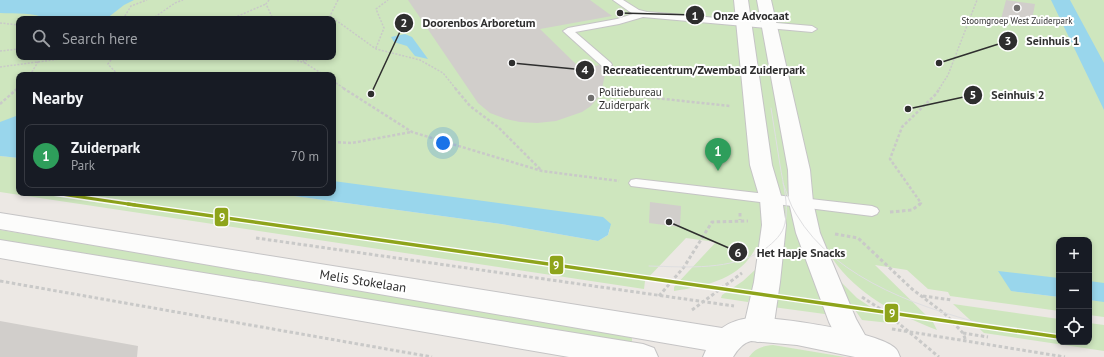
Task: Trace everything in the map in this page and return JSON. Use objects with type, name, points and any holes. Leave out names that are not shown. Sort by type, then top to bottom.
[{"type":"street","points":[[741,0],[760,165],[771,199],[774,225],[771,254],[758,330]]},
{"type":"street","points":[[764,0],[799,170],[801,202],[808,230],[836,305],[854,344]]},
{"type":"street","name":"Melis Stokelaan","points":[[0,221],[722,349]]},
{"type":"street","points":[[0,249],[643,357]]},
{"type":"street","points":[[722,349],[742,331],[758,330],[809,336],[854,344],[885,357]]},
{"type":"lane","points":[[616,0],[642,14],[812,29]]},
{"type":"lane","points":[[607,65],[568,31],[619,21],[642,14]]},
{"type":"lane","points":[[636,183],[872,211]]},
{"type":"path","points":[[125,16],[131,6],[147,0]]},
{"type":"path","points":[[156,16],[175,3],[183,0]]},
{"type":"path","points":[[238,16],[266,4],[269,0]]},
{"type":"path","points":[[330,16],[338,0]]},
{"type":"path","points":[[376,49],[384,28],[376,9],[388,0]]},
{"type":"path","points":[[872,211],[888,212],[912,210],[921,203],[890,159],[902,127],[936,94],[948,75],[977,0]]},
{"type":"path","points":[[266,4],[272,16]]},
{"type":"path","points":[[336,20],[376,49],[420,60],[443,74],[470,106],[498,128],[542,171]]},
{"type":"path","points":[[0,23],[16,25]]},
{"type":"path","points":[[0,51],[16,49]]},
{"type":"path","points":[[0,67],[53,60]]},
{"type":"path","points":[[111,60],[108,64],[115,72]]},
{"type":"path","points":[[296,60],[306,63]]},
{"type":"path","points":[[304,60],[320,72]]},
{"type":"path","points":[[32,72],[38,62]]},
{"type":"path","points":[[336,83],[412,132],[542,171],[636,183]]},
{"type":"path","points":[[0,104],[16,91]]},
{"type":"path","points":[[617,94],[754,108]]},
{"type":"path","points":[[336,142],[352,143],[412,132]]},
{"type":"path","points":[[830,206],[836,234]]},
{"type":"path","points":[[659,296],[684,267],[712,222],[740,220],[774,225]]},
{"type":"path","points":[[808,230],[858,238],[912,289],[944,314],[963,333],[966,341]]},
{"type":"path","points":[[251,237],[705,302],[748,269],[771,254]]},
{"type":"path","points":[[0,281],[432,357]]},
{"type":"path","points":[[861,296],[909,332],[939,357]]},
{"type":"path","points":[[922,296],[952,300]]},
{"type":"path","points":[[909,332],[1065,357]]},
{"type":"path","points":[[963,333],[988,337]]},
{"type":"green space","points":[[0,0],[1104,0],[1104,317],[1092,315],[1092,300],[1099,301],[1092,300],[1092,237],[1056,237],[1056,294],[1011,291],[1056,297],[1056,311],[950,296],[948,292],[928,289],[907,270],[875,265],[933,322],[937,330],[892,310],[878,302],[853,283],[832,258],[805,253],[832,315],[773,307],[781,250],[756,247],[741,267],[732,274],[698,287],[674,291],[674,287],[716,242],[686,238],[645,281],[644,289],[27,196],[294,196],[501,224],[598,241],[608,235],[610,229],[336,192],[336,72],[16,72],[16,150],[0,147]]},
{"type":"green space","points":[[0,156],[16,158],[16,194],[0,192]]},
{"type":"green space","points":[[0,230],[447,301],[632,337],[632,345],[0,243]]},
{"type":"green space","points":[[756,269],[761,270],[748,302],[721,298],[722,295],[743,281]]},
{"type":"green space","points":[[834,280],[839,280],[857,298],[886,317],[890,323],[862,320]]},
{"type":"green space","points":[[953,304],[1056,319],[1056,344],[984,333]]},
{"type":"green space","points":[[1092,323],[1104,325],[1104,351],[1064,345],[1092,345]]},
{"type":"green space","points":[[773,345],[845,357],[749,357],[754,351],[760,348]]},
{"type":"water","points":[[0,0],[134,0],[124,5],[110,16],[39,16],[30,14],[0,13]]},
{"type":"water","points":[[1051,0],[1070,0],[1104,63],[1104,110]]},
{"type":"water","points":[[405,34],[412,37],[428,59],[415,56],[407,46],[394,42],[391,37]]},
{"type":"water","points":[[16,116],[16,158],[0,156],[0,122]]},
{"type":"water","points":[[336,181],[603,217],[611,224],[608,235],[598,241],[501,224],[294,196],[336,196]]},
{"type":"water","points":[[998,271],[1056,278],[1056,297],[1011,291]]},
{"type":"water","points":[[1092,281],[1104,283],[1104,302],[1092,300]]},
{"type":"building","points":[[408,0],[590,0],[612,16],[540,29],[581,69],[599,65],[606,69],[601,94],[591,106],[582,112],[556,121],[537,123],[520,122],[490,113],[478,103]]},
{"type":"building","points":[[1006,0],[1035,4],[1031,25],[1001,19]]},
{"type":"building","points":[[650,202],[681,206],[680,227],[649,223]]},
{"type":"building","points":[[0,321],[138,346],[137,357],[0,357]]},
{"type":"tram line","points":[[771,108],[784,185]]},
{"type":"tram line","points":[[649,266],[694,267],[724,264],[752,256],[765,249],[775,241],[784,227],[786,201],[784,185]]},
{"type":"tram line","points":[[784,185],[790,203],[796,214],[813,238],[834,258],[859,275],[886,290],[914,302],[971,321],[999,328]]},
{"type":"transit line","name":"9","points":[[75,196],[1056,337]]},
{"type":"place","name":"Stoomgroep West Zuiderpark","points":[[1017,8]]},
{"type":"place","name":"Onze Advocaat","points":[[620,13]]},
{"type":"place","name":"Recreatiecentrum/Zwembad Zuiderpark","points":[[512,63]]},
{"type":"place","name":"Seinhuis 1","points":[[939,63]]},
{"type":"place","name":"Doorenbos Arboretum","points":[[371,94]]},
{"type":"place","name":"Politiebureau Zuiderpark","points":[[591,98]]},
{"type":"place","name":"Seinhuis 2","points":[[908,109]]},
{"type":"place","name":"Zuiderpark","points":[[718,171]]},
{"type":"place","name":"Het Hapje Snacks","points":[[669,222]]}]
